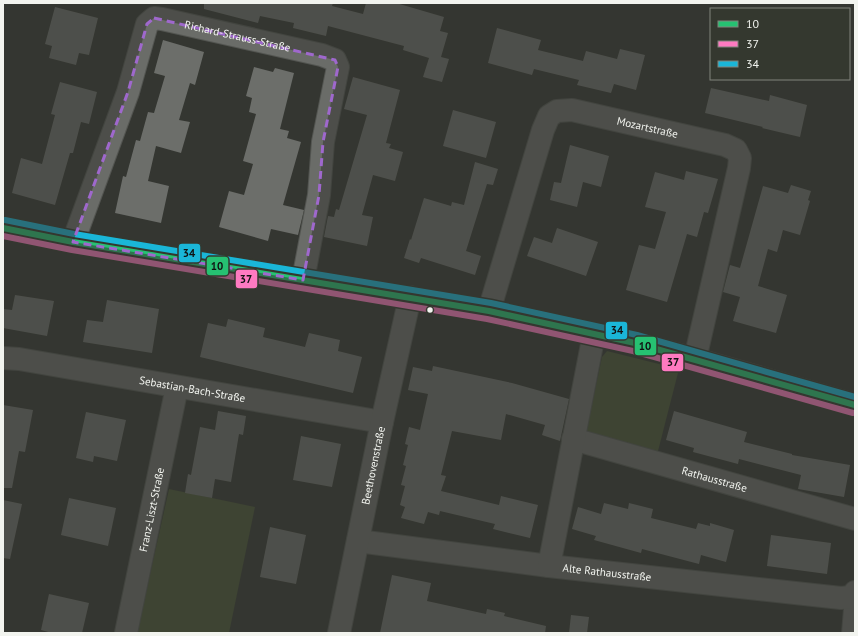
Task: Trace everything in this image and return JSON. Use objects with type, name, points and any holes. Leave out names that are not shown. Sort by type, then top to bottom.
[{"type":"street","name":"Richard-Strauss-Straße","points":[[73,242],[128,92],[147,24],[154,18],[162,19],[335,60],[338,67],[323,142],[319,195],[303,280]]},
{"type":"street","name":"Mozartstraße","points":[[489,311],[543,130],[549,116],[557,111],[572,110],[725,145],[736,150],[740,158],[738,176],[695,359]]},
{"type":"street","points":[[3,228],[73,242],[489,311],[594,334],[695,359],[855,406]]},
{"type":"street","name":"Beethovenstraße","points":[[339,633],[382,422],[410,297]]},
{"type":"street","points":[[549,566],[594,334]]},
{"type":"street","name":"Sebastian-Bach-Straße","points":[[3,358],[19,359],[382,422]]},
{"type":"street","name":"Franz-Liszt-Straße","points":[[126,633],[177,387]]},
{"type":"street","name":"Rathausstraße","points":[[573,439],[855,518]]},
{"type":"street","name":"Alte Rathausstraße","points":[[358,541],[549,566],[841,598],[853,594]]},
{"type":"lane","points":[[848,633],[853,594]]},
{"type":"highlighted area","points":[[154,18],[335,60],[338,67],[323,142],[319,195],[303,280],[73,242],[128,92],[147,24]]},
{"type":"green space","points":[[607,351],[679,369],[657,455],[586,432],[602,357]]},
{"type":"green space","points":[[169,489],[255,507],[229,633],[137,633]]},
{"type":"building","points":[[204,3],[333,3],[332,6],[363,14],[366,3],[396,3],[444,17],[440,31],[448,33],[441,57],[449,59],[442,82],[423,77],[429,58],[403,50],[404,46],[328,26],[326,36],[293,28],[294,23],[260,16],[258,23],[204,9]]},
{"type":"building","points":[[55,7],[98,18],[89,55],[79,53],[76,65],[49,58],[52,46],[45,44]]},
{"type":"building","points":[[497,28],[541,40],[538,50],[583,61],[586,51],[617,59],[620,49],[645,55],[636,90],[614,84],[611,93],[577,85],[579,80],[534,69],[532,75],[488,63]]},
{"type":"building","points":[[163,40],[204,52],[195,85],[190,83],[179,120],[190,122],[181,153],[156,146],[148,181],[169,186],[161,223],[115,213],[123,176],[126,177],[136,140],[140,141],[148,112],[154,113],[165,76],[154,73]]},
{"type":"building","points":[[254,67],[273,72],[275,68],[294,73],[280,129],[289,131],[287,138],[301,142],[283,205],[304,210],[298,235],[271,229],[268,241],[219,227],[229,191],[244,195],[253,164],[243,161],[256,114],[249,112],[252,98],[246,96]]},
{"type":"building","points":[[353,77],[400,90],[386,143],[391,144],[389,148],[403,152],[395,181],[373,175],[362,215],[373,217],[367,246],[324,237],[328,216],[334,217],[336,209],[339,210],[367,115],[344,109]]},
{"type":"building","points":[[60,82],[97,92],[89,124],[81,122],[73,153],[70,153],[55,205],[12,193],[21,158],[42,164],[55,115],[51,114]]},
{"type":"building","points":[[711,88],[769,101],[770,95],[807,105],[800,137],[705,113]]},
{"type":"building","points":[[453,110],[496,122],[486,158],[443,146]]},
{"type":"building","points":[[570,145],[609,156],[601,187],[583,182],[577,207],[550,200],[554,182],[561,183]]},
{"type":"building","points":[[475,162],[498,169],[493,185],[487,184],[466,251],[481,256],[475,275],[421,258],[419,263],[404,258],[424,198],[451,206],[452,202],[464,205]]},
{"type":"building","points":[[686,171],[718,179],[708,213],[704,212],[697,237],[687,234],[667,302],[626,290],[639,245],[655,249],[666,212],[645,207],[655,172],[684,180]]},
{"type":"building","points":[[791,185],[811,191],[808,200],[810,201],[800,235],[783,230],[777,252],[768,249],[758,286],[787,295],[776,333],[733,321],[740,297],[723,292],[730,265],[740,268],[763,186],[788,193]]},
{"type":"building","points":[[557,228],[598,242],[586,276],[527,256],[534,237],[552,243]]},
{"type":"building","points":[[15,295],[54,301],[47,336],[3,328],[3,309],[12,310]]},
{"type":"building","points":[[107,300],[159,309],[152,353],[83,342],[87,320],[103,322]]},
{"type":"building","points":[[228,319],[265,328],[263,337],[305,347],[309,333],[340,340],[338,351],[362,357],[353,393],[200,357],[208,323],[226,327]]},
{"type":"building","points":[[433,366],[512,383],[569,399],[560,441],[542,435],[545,425],[506,414],[501,440],[452,431],[441,475],[446,476],[441,491],[499,505],[501,496],[538,505],[530,538],[493,529],[495,524],[440,511],[439,515],[428,512],[424,524],[401,518],[405,507],[400,505],[405,486],[401,485],[406,466],[403,465],[408,445],[405,444],[409,427],[420,430],[428,394],[408,390],[413,367],[432,371]]},
{"type":"building","points":[[3,405],[33,410],[25,452],[19,451],[12,488],[3,488]]},
{"type":"building","points":[[218,411],[246,416],[243,435],[239,434],[231,482],[215,479],[212,498],[185,493],[188,474],[191,475],[200,427],[215,430]]},
{"type":"building","points":[[674,411],[747,432],[744,442],[792,455],[850,465],[844,497],[798,489],[801,475],[739,459],[738,464],[693,452],[694,448],[666,440]]},
{"type":"building","points":[[86,412],[126,420],[117,461],[94,456],[93,462],[76,458]]},
{"type":"building","points":[[301,436],[341,444],[332,487],[293,480]]},
{"type":"building","points":[[69,498],[116,508],[108,546],[61,535]]},
{"type":"building","points":[[3,500],[22,504],[10,559],[3,558]]},
{"type":"building","points":[[604,503],[628,509],[629,503],[653,509],[651,518],[696,529],[698,523],[710,526],[710,523],[734,530],[726,562],[701,555],[699,564],[642,549],[641,553],[594,540],[596,536],[572,529],[578,507],[601,514]]},
{"type":"building","points":[[270,527],[306,535],[296,584],[260,577]]},
{"type":"building","points":[[771,535],[831,543],[827,574],[767,566]]},
{"type":"building","points":[[392,575],[431,583],[427,601],[486,614],[487,609],[505,613],[504,616],[546,626],[545,633],[380,633]]},
{"type":"building","points":[[49,594],[89,603],[82,633],[52,633],[41,630]]},
{"type":"building","points":[[571,615],[589,617],[587,633],[569,633]]},
{"type":"transit line","name":"34","points":[[5,220],[74,234],[491,303],[637,335],[855,397]]},
{"type":"transit line","name":"10","points":[[3,228],[73,242],[489,311],[635,343],[855,405]]},
{"type":"transit line","name":"37","points":[[3,236],[72,250],[487,319],[633,351],[853,413]]}]
